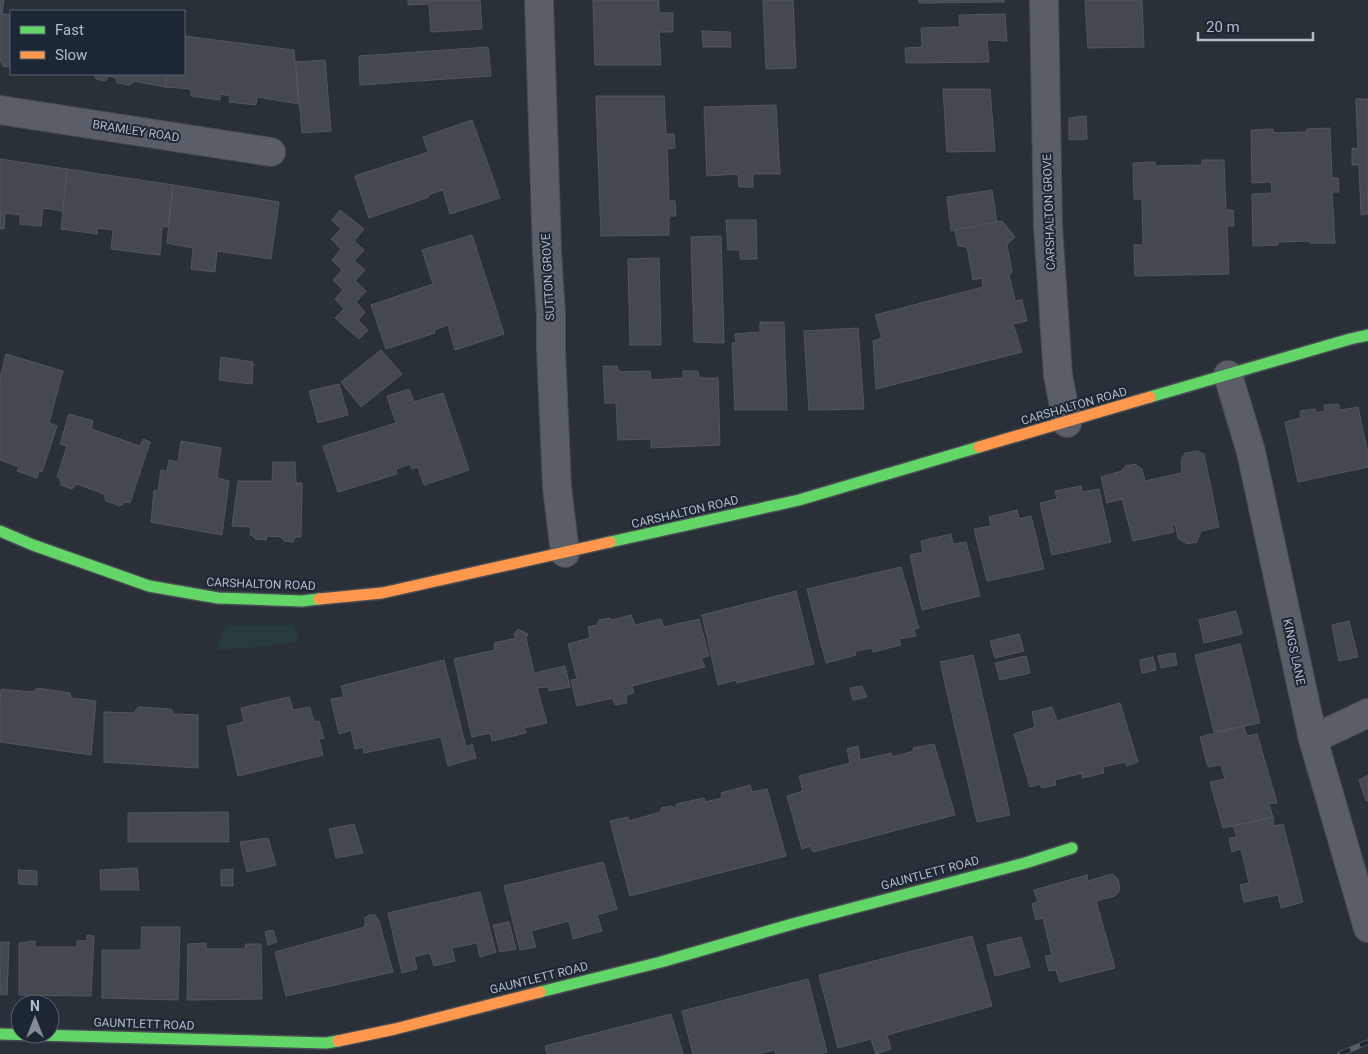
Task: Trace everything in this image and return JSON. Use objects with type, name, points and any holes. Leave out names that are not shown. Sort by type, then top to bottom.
[{"type":"main road","name":"CARSHALTON ROAD","points":[[0,531],[60,555],[149,586],[218,598],[302,601],[382,593],[799,500],[1368,335]]},
{"type":"main road","name":"GAUNTLETT ROAD","points":[[0,1034],[326,1042],[395,1029],[661,962],[796,923],[1025,863],[1072,848]]},
{"type":"street","name":"SUTTON GROVE","points":[[539,0],[557,487],[565,553]]},
{"type":"street","name":"CARSHALTON GROVE","points":[[1044,0],[1048,226],[1058,375],[1067,423]]},
{"type":"street","name":"BRAMLEY ROAD","points":[[0,110],[271,152]]},
{"type":"street","name":"KINGS LANE","points":[[1228,375],[1251,452],[1313,739],[1368,928]]},
{"type":"street","points":[[1313,739],[1368,713]]},
{"type":"green space","points":[[226,625],[292,625],[299,641],[259,647],[216,650]]},
{"type":"building","points":[[0,0],[4,0],[2,14],[10,15],[10,67],[3,66],[0,60]]},
{"type":"building","points":[[408,0],[480,0],[482,29],[431,32],[429,4],[408,5]]},
{"type":"building","points":[[593,0],[659,0],[659,13],[673,13],[673,32],[659,32],[661,65],[595,65]]},
{"type":"building","points":[[763,0],[793,0],[796,68],[766,69]]},
{"type":"building","points":[[919,0],[1004,0],[1004,2],[919,3]]},
{"type":"building","points":[[1085,0],[1142,0],[1144,47],[1088,48]]},
{"type":"building","points":[[1005,14],[1007,41],[987,40],[989,62],[906,63],[905,48],[922,47],[921,28],[960,27],[959,15]]},
{"type":"building","points":[[702,31],[730,32],[731,47],[703,47]]},
{"type":"building","points":[[185,36],[294,50],[299,104],[257,97],[256,105],[229,102],[230,96],[220,94],[220,100],[191,96],[191,89],[165,87],[167,75],[185,75]]},
{"type":"building","points":[[488,47],[491,76],[360,85],[359,56]]},
{"type":"building","points":[[325,60],[331,131],[302,133],[296,62]]},
{"type":"building","points":[[94,75],[167,75],[165,87],[134,81],[130,85],[117,83],[116,78],[109,76],[105,81],[96,79]]},
{"type":"building","points":[[943,89],[990,89],[995,151],[947,152]]},
{"type":"building","points":[[596,96],[664,96],[666,134],[674,134],[675,148],[667,149],[669,201],[675,201],[676,216],[669,216],[669,235],[601,236]]},
{"type":"building","points":[[1356,99],[1368,99],[1368,214],[1361,215],[1359,165],[1352,165],[1352,148],[1358,149]]},
{"type":"building","points":[[776,105],[780,174],[753,174],[753,187],[739,187],[738,174],[707,176],[704,107]]},
{"type":"building","points":[[1086,116],[1087,139],[1069,140],[1069,118]]},
{"type":"building","points":[[472,120],[500,198],[450,214],[443,190],[428,195],[429,197],[369,218],[355,176],[428,152],[423,137]]},
{"type":"building","points":[[1330,128],[1332,178],[1338,178],[1339,192],[1332,192],[1335,243],[1310,243],[1309,241],[1278,242],[1278,245],[1253,246],[1252,194],[1272,193],[1271,182],[1252,183],[1251,130],[1273,129],[1273,133],[1306,132],[1307,129]]},
{"type":"building","points":[[0,159],[67,169],[63,211],[43,208],[41,226],[20,224],[20,215],[5,213],[4,229],[0,229]]},
{"type":"building","points":[[1202,160],[1224,160],[1226,210],[1233,210],[1234,226],[1227,226],[1229,274],[1135,276],[1134,245],[1143,245],[1142,199],[1134,199],[1133,163],[1155,162],[1155,166],[1202,165]]},
{"type":"building","points":[[67,169],[173,185],[168,227],[162,226],[160,255],[111,249],[113,230],[97,228],[97,234],[61,229]]},
{"type":"building","points":[[173,185],[279,202],[271,259],[217,251],[215,272],[191,269],[193,248],[167,243]]},
{"type":"building","points":[[992,190],[997,222],[951,231],[947,197]]},
{"type":"building","points":[[340,210],[364,229],[354,241],[364,250],[354,261],[365,270],[355,281],[366,291],[356,302],[365,312],[358,320],[368,330],[359,339],[335,318],[344,309],[335,299],[343,290],[333,280],[342,270],[332,260],[341,249],[331,239],[341,229],[332,220]]},
{"type":"building","points":[[726,220],[756,220],[757,259],[740,259],[740,250],[728,250]]},
{"type":"building","points":[[1002,221],[1015,237],[1007,245],[1012,272],[1009,275],[1015,301],[1022,300],[1027,321],[1013,324],[1022,352],[876,389],[873,341],[882,338],[875,315],[983,287],[982,278],[973,280],[967,247],[958,246],[955,230]]},
{"type":"building","points":[[472,235],[504,334],[455,350],[448,325],[434,330],[435,333],[386,349],[371,305],[433,284],[422,250]]},
{"type":"building","points":[[721,236],[724,343],[694,342],[691,237]]},
{"type":"building","points":[[659,258],[661,345],[630,345],[628,259]]},
{"type":"building","points":[[760,322],[784,322],[787,410],[735,410],[732,343],[736,343],[735,334],[760,332]]},
{"type":"building","points":[[858,328],[864,409],[809,410],[804,331]]},
{"type":"building","points":[[381,350],[402,374],[361,407],[341,382]]},
{"type":"building","points":[[6,354],[63,371],[49,423],[57,426],[42,472],[39,471],[37,478],[17,471],[19,467],[0,460],[0,378]]},
{"type":"building","points":[[221,357],[253,362],[252,384],[219,380]]},
{"type":"building","points":[[603,366],[617,366],[619,372],[650,371],[651,380],[683,378],[683,371],[698,371],[699,378],[718,378],[720,445],[651,448],[651,439],[618,440],[616,403],[605,403]]},
{"type":"building","points":[[339,384],[348,415],[318,423],[309,391]]},
{"type":"building","points":[[409,389],[414,402],[443,393],[469,470],[424,485],[418,467],[412,469],[410,464],[396,469],[397,474],[338,492],[323,446],[396,423],[387,396]]},
{"type":"building","points":[[1338,404],[1340,410],[1358,407],[1368,454],[1368,467],[1298,482],[1285,422],[1301,418],[1300,411],[1315,409],[1316,413],[1325,411],[1324,405]]},
{"type":"building","points":[[69,414],[93,421],[91,429],[140,446],[143,439],[150,442],[130,503],[125,502],[120,506],[106,501],[104,494],[77,484],[72,489],[61,485],[60,478],[57,477],[67,446],[60,444]]},
{"type":"building","points":[[181,441],[221,448],[217,478],[229,481],[222,535],[151,522],[154,490],[158,491],[161,470],[167,471],[169,460],[178,462]]},
{"type":"building","points":[[1197,451],[1204,454],[1219,527],[1201,531],[1197,542],[1187,544],[1178,538],[1175,524],[1172,524],[1174,532],[1133,541],[1122,499],[1107,503],[1101,477],[1122,471],[1125,466],[1135,464],[1142,469],[1145,481],[1182,473],[1181,461],[1185,453]]},
{"type":"building","points":[[273,462],[295,462],[296,483],[302,483],[301,537],[295,537],[293,542],[284,541],[281,537],[267,536],[266,540],[255,539],[250,535],[251,527],[232,526],[238,481],[272,481]]},
{"type":"building","points":[[1081,486],[1082,492],[1099,489],[1111,542],[1052,555],[1040,503],[1057,499],[1055,491]]},
{"type":"building","points":[[1017,510],[1019,519],[1031,516],[1044,569],[987,581],[974,529],[991,526],[989,517]]},
{"type":"building","points":[[951,534],[953,544],[966,542],[980,596],[922,610],[910,555],[923,552],[921,541]]},
{"type":"building","points":[[901,567],[919,628],[914,629],[916,636],[899,639],[901,645],[873,652],[872,648],[855,651],[856,655],[826,663],[807,589]]},
{"type":"building","points":[[796,591],[814,664],[737,683],[736,680],[718,685],[702,615]]},
{"type":"building","points":[[1236,611],[1242,634],[1204,643],[1199,620]]},
{"type":"building","points":[[631,615],[635,625],[661,619],[664,627],[699,619],[709,656],[701,658],[705,667],[632,686],[634,693],[626,695],[627,703],[615,705],[613,698],[577,706],[571,680],[577,679],[568,644],[590,638],[588,627],[597,625],[599,620],[609,618],[612,620]]},
{"type":"building","points":[[1349,621],[1358,657],[1339,661],[1332,625]]},
{"type":"building","points":[[518,629],[528,634],[526,638],[534,673],[565,666],[570,687],[549,691],[548,687],[537,688],[547,723],[524,728],[526,733],[492,741],[490,733],[472,737],[454,659],[495,650],[494,643],[516,638],[514,634]]},
{"type":"building","points":[[1019,634],[1024,651],[995,658],[990,641]]},
{"type":"building","points":[[1240,644],[1260,723],[1214,732],[1195,655]]},
{"type":"building","points":[[1175,653],[1177,665],[1161,668],[1158,656]]},
{"type":"building","points":[[973,655],[1010,815],[977,822],[940,662]]},
{"type":"building","points":[[1026,656],[1030,673],[1000,680],[995,663]]},
{"type":"building","points":[[1153,657],[1156,670],[1142,673],[1140,660]]},
{"type":"building","points":[[444,660],[466,747],[472,744],[476,758],[448,766],[441,737],[364,753],[363,747],[355,749],[351,730],[339,734],[331,699],[344,697],[341,686]]},
{"type":"building","points":[[862,686],[867,697],[853,700],[850,688]]},
{"type":"building","points":[[37,688],[70,693],[71,698],[96,701],[91,755],[0,742],[1,689],[33,692]]},
{"type":"building","points":[[289,697],[293,710],[310,707],[314,722],[319,721],[324,738],[319,739],[323,755],[238,776],[227,726],[244,722],[241,708]]},
{"type":"building","points":[[1120,703],[1138,762],[1127,766],[1126,762],[1103,767],[1104,773],[1082,778],[1082,773],[1055,780],[1056,785],[1042,788],[1040,784],[1030,787],[1014,734],[1035,727],[1032,712],[1052,707],[1057,721]]},
{"type":"building","points":[[138,707],[171,709],[174,714],[198,715],[198,768],[104,762],[104,712],[134,713]]},
{"type":"building","points":[[1244,726],[1247,736],[1257,734],[1277,803],[1269,804],[1273,817],[1223,828],[1210,782],[1225,779],[1221,765],[1208,767],[1200,737]]},
{"type":"building","points":[[934,744],[955,815],[813,852],[810,846],[802,849],[787,796],[803,791],[799,776],[850,763],[847,749],[858,746],[860,760],[891,753],[892,757],[914,751],[913,748]]},
{"type":"building","points":[[1368,775],[1368,800],[1366,801],[1359,780]]},
{"type":"building","points":[[750,785],[752,792],[767,789],[786,856],[630,896],[610,821],[628,817],[629,821],[661,812],[661,808],[671,806],[677,809],[676,804],[704,798],[705,802],[722,798],[721,793]]},
{"type":"building","points":[[228,812],[229,842],[128,842],[128,813]]},
{"type":"building","points":[[1273,817],[1274,826],[1283,824],[1303,902],[1281,908],[1278,895],[1244,902],[1240,885],[1249,883],[1241,849],[1232,852],[1229,838],[1237,837],[1233,826]]},
{"type":"building","points":[[354,824],[363,853],[336,858],[329,829]]},
{"type":"building","points":[[268,838],[276,865],[247,872],[240,842]]},
{"type":"building","points":[[603,862],[617,909],[597,915],[602,931],[573,939],[569,921],[531,931],[536,947],[520,950],[504,886]]},
{"type":"building","points":[[137,868],[139,890],[101,890],[100,870]]},
{"type":"building","points":[[233,869],[233,886],[221,886],[221,870]]},
{"type":"building","points":[[18,870],[37,871],[37,885],[19,884]]},
{"type":"building","points":[[1112,874],[1118,879],[1120,890],[1115,896],[1096,901],[1115,968],[1060,982],[1056,970],[1049,971],[1045,956],[1052,955],[1043,918],[1036,920],[1032,904],[1038,902],[1034,890],[1087,875],[1088,881]]},
{"type":"building","points":[[480,892],[496,952],[480,957],[477,943],[452,948],[455,961],[434,966],[430,953],[414,957],[417,969],[402,973],[388,913]]},
{"type":"building","points":[[369,915],[375,915],[379,921],[393,972],[286,996],[275,952],[365,927],[365,918]]},
{"type":"building","points":[[509,922],[516,949],[500,952],[493,925]]},
{"type":"building","points":[[142,927],[180,927],[178,1000],[102,998],[102,950],[141,950]]},
{"type":"building","points":[[273,930],[277,942],[268,945],[265,932]]},
{"type":"building","points":[[87,935],[94,936],[91,996],[19,994],[19,943],[35,941],[35,947],[77,947],[77,941],[87,941]]},
{"type":"building","points":[[972,936],[992,1006],[887,1035],[891,1049],[876,1054],[871,1039],[838,1048],[819,975]]},
{"type":"building","points":[[1021,937],[1030,967],[995,976],[987,945]]},
{"type":"building","points":[[0,942],[9,942],[7,995],[0,994]]},
{"type":"building","points":[[206,943],[206,949],[245,949],[246,944],[261,944],[262,999],[187,1000],[188,944]]},
{"type":"building","points":[[808,979],[827,1052],[821,1054],[776,1054],[774,1050],[758,1054],[693,1054],[682,1011]]},
{"type":"building","points":[[671,1014],[683,1054],[547,1054],[545,1046]]},
{"type":"railway","points":[[1340,1054],[1368,1042]]},
{"type":"traffic: fast","points":[[1150,397],[1368,335]]},
{"type":"traffic: fast","points":[[610,542],[799,500],[979,447]]},
{"type":"traffic: fast","points":[[0,531],[33,545],[149,586],[218,598],[302,601],[319,599]]},
{"type":"traffic: fast","points":[[540,992],[661,962],[796,923],[1025,863],[1072,848]]},
{"type":"traffic: fast","points":[[0,1034],[326,1043],[338,1041]]},
{"type":"traffic: slow","points":[[979,447],[1150,397]]},
{"type":"traffic: slow","points":[[319,599],[382,593],[610,542]]},
{"type":"traffic: slow","points":[[338,1041],[395,1029],[540,992]]}]
